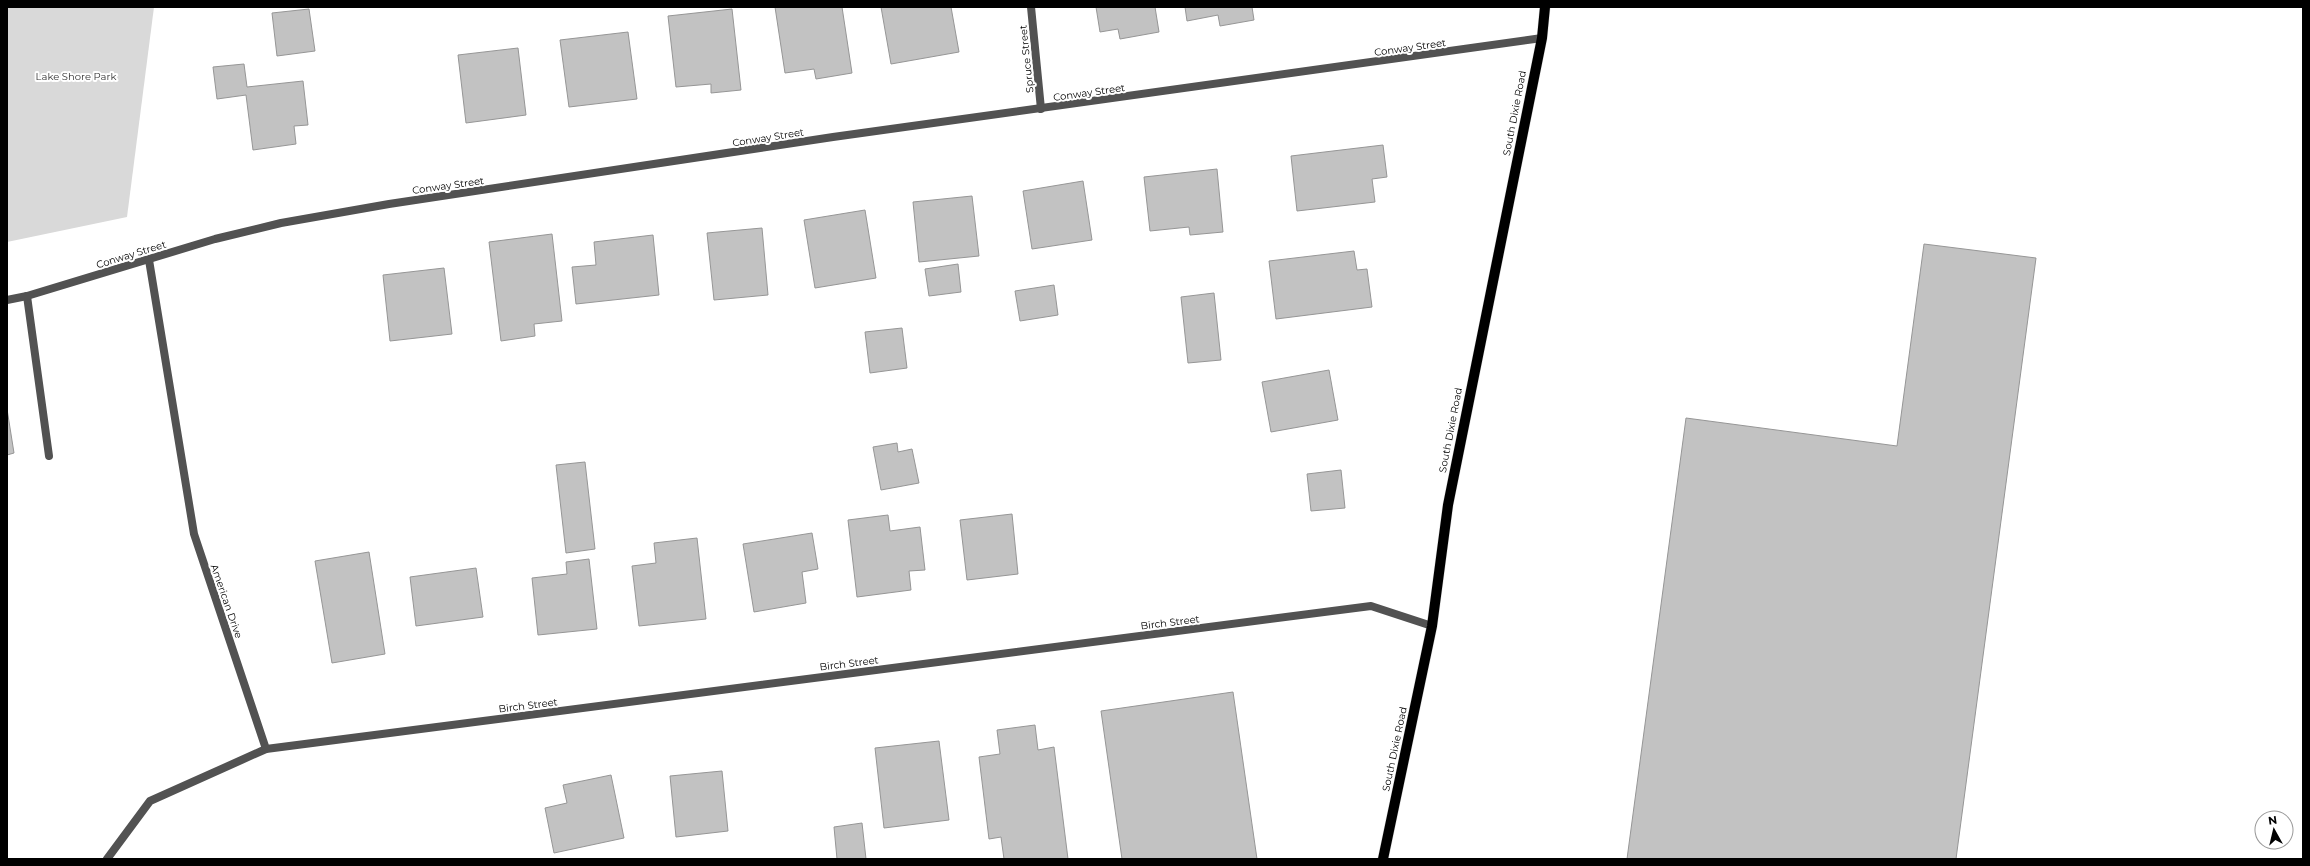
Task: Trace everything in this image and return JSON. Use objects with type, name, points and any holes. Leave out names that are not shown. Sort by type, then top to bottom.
[{"type":"main road","name":"South Dixie Road","points":[[1383,859],[1432,626],[1448,505],[1542,38],[1545,7]]},
{"type":"street","name":"Spruce Street","points":[[1031,7],[1041,109]]},
{"type":"street","name":"Conway Street","points":[[7,300],[27,296],[215,239],[280,223],[389,204],[833,136],[1041,109],[1542,38]]},
{"type":"street","name":"American Drive","points":[[149,260],[194,534],[266,749]]},
{"type":"street","points":[[27,296],[49,456]]},
{"type":"street","name":"Birch Street","points":[[266,749],[1371,606],[1432,626]]},
{"type":"street","points":[[107,859],[150,801],[266,749]]},
{"type":"green space","name":"Lake Shore Park","points":[[7,7],[154,7],[127,217],[7,242]]},
{"type":"building","points":[[775,7],[842,7],[852,73],[816,79],[814,69],[785,73]]},
{"type":"building","points":[[881,7],[951,7],[959,52],[891,64]]},
{"type":"building","points":[[1096,7],[1155,7],[1159,32],[1120,39],[1118,29],[1100,32]]},
{"type":"building","points":[[1185,7],[1252,7],[1254,20],[1220,26],[1218,15],[1187,21]]},
{"type":"building","points":[[309,9],[315,51],[277,56],[272,13]]},
{"type":"building","points":[[732,9],[741,90],[711,93],[711,84],[676,87],[668,16]]},
{"type":"building","points":[[628,32],[637,99],[569,107],[560,40]]},
{"type":"building","points":[[518,48],[526,115],[466,123],[458,55]]},
{"type":"building","points":[[244,64],[247,87],[303,81],[308,125],[294,126],[296,144],[253,150],[246,95],[217,99],[213,67]]},
{"type":"building","points":[[1383,145],[1387,177],[1372,179],[1375,202],[1297,211],[1291,156]]},
{"type":"building","points":[[1217,169],[1223,232],[1190,235],[1189,227],[1150,231],[1144,177]]},
{"type":"building","points":[[1083,181],[1092,240],[1032,249],[1023,191]]},
{"type":"building","points":[[972,196],[979,256],[919,262],[913,202]]},
{"type":"building","points":[[865,210],[876,278],[815,288],[804,220]]},
{"type":"building","points":[[762,228],[768,295],[714,300],[707,233]]},
{"type":"building","points":[[552,234],[562,321],[534,324],[535,336],[501,341],[489,242]]},
{"type":"building","points":[[653,235],[659,295],[576,304],[572,267],[596,265],[594,242]]},
{"type":"building","points":[[1924,244],[2036,258],[1956,859],[1627,859],[1686,418],[1897,446]]},
{"type":"building","points":[[1354,251],[1357,270],[1367,269],[1372,307],[1276,319],[1269,261]]},
{"type":"building","points":[[958,264],[961,292],[929,296],[925,269]]},
{"type":"building","points":[[444,268],[452,334],[390,341],[383,275]]},
{"type":"building","points":[[1054,285],[1058,315],[1020,321],[1015,291]]},
{"type":"building","points":[[1214,293],[1221,360],[1188,363],[1181,297]]},
{"type":"building","points":[[902,328],[907,368],[870,373],[865,332]]},
{"type":"building","points":[[1329,370],[1338,420],[1271,432],[1262,382]]},
{"type":"building","points":[[7,409],[14,453],[7,455]]},
{"type":"building","points":[[897,443],[898,452],[912,449],[919,483],[881,490],[873,447]]},
{"type":"building","points":[[585,462],[595,549],[566,553],[556,465]]},
{"type":"building","points":[[1341,470],[1345,508],[1311,511],[1307,474]]},
{"type":"building","points":[[1012,514],[1018,574],[967,580],[960,520]]},
{"type":"building","points":[[888,515],[890,531],[920,527],[925,570],[909,571],[911,590],[857,597],[848,520]]},
{"type":"building","points":[[812,533],[818,569],[802,572],[806,603],[754,612],[743,544]]},
{"type":"building","points":[[697,538],[706,619],[639,626],[632,566],[656,563],[654,543]]},
{"type":"building","points":[[369,552],[385,654],[332,663],[315,561]]},
{"type":"building","points":[[589,559],[597,629],[538,635],[532,578],[567,574],[566,562]]},
{"type":"building","points":[[476,568],[483,617],[416,626],[410,577]]},
{"type":"building","points":[[1233,692],[1257,859],[1122,859],[1101,711]]},
{"type":"building","points":[[1035,725],[1038,750],[1054,747],[1068,859],[1004,859],[1001,837],[989,839],[979,757],[1000,754],[997,730]]},
{"type":"building","points":[[939,741],[949,820],[884,828],[875,748]]},
{"type":"building","points":[[722,771],[728,831],[676,837],[670,776]]},
{"type":"building","points":[[611,775],[624,838],[554,853],[545,808],[567,803],[563,785]]},
{"type":"building","points":[[862,823],[866,859],[837,859],[834,827]]}]
